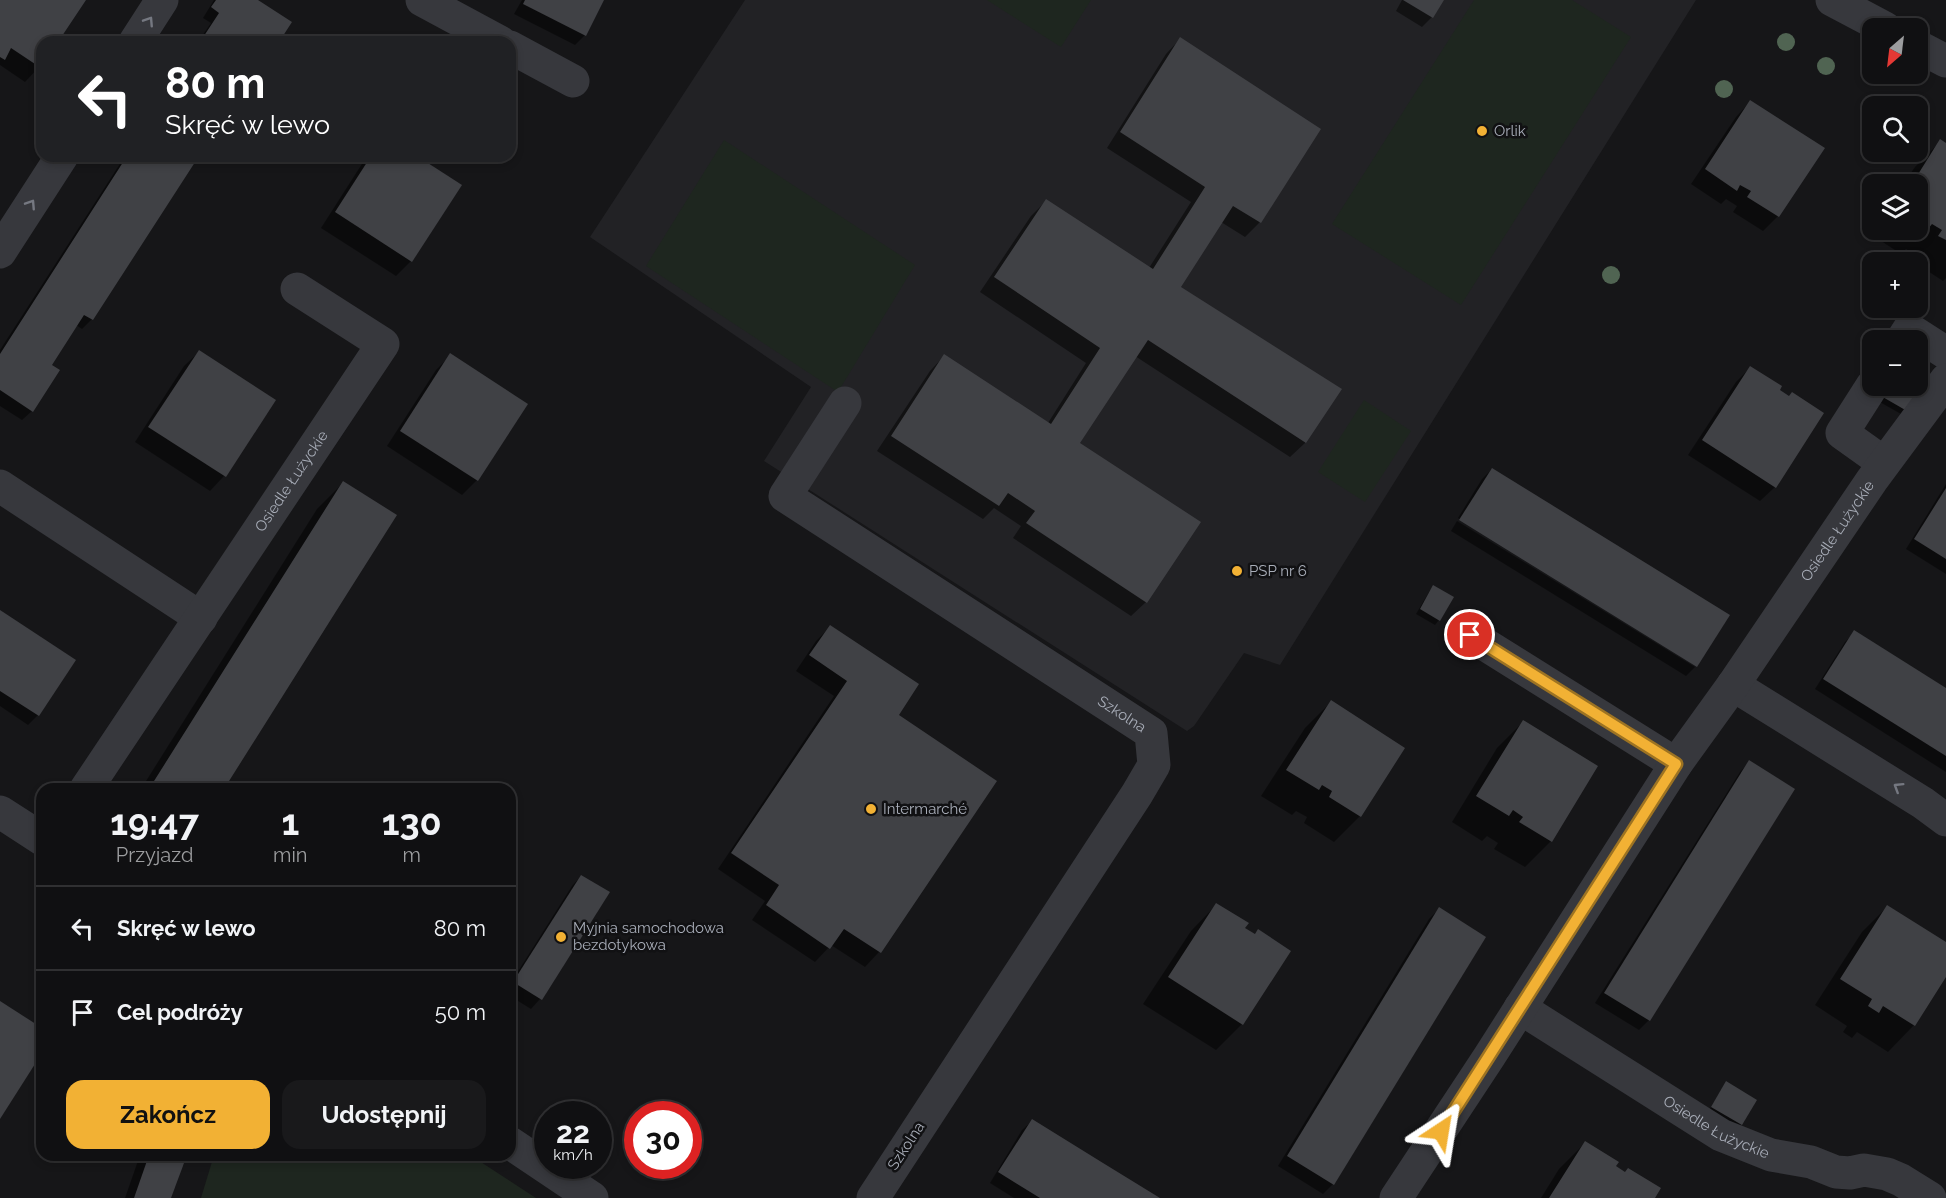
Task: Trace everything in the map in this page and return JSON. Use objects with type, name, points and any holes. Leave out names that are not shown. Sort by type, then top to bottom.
[{"type":"street","points":[[139,36],[162,0]]},
{"type":"street","points":[[422,0],[489,36]]},
{"type":"street","points":[[1832,0],[1866,18]]},
{"type":"street","points":[[516,50],[573,81]]},
{"type":"street","points":[[1928,52],[1946,61]]},
{"type":"street","points":[[0,252],[58,162]]},
{"type":"street","name":"Osiedle Łużyckie","points":[[90,783],[383,344],[297,289]]},
{"type":"street","points":[[1928,341],[1946,353]]},
{"type":"street","name":"Osiedle Łużyckie","points":[[1396,1198],[1676,764],[1733,685],[1884,463],[1946,380]]},
{"type":"street","points":[[1866,396],[1842,433],[1884,463]]},
{"type":"street","name":"Szkolna","points":[[845,403],[785,496],[1151,734],[1154,765],[873,1198]]},
{"type":"street","points":[[0,486],[201,618]]},
{"type":"street","points":[[1470,635],[1676,764]]},
{"type":"street","points":[[1733,685],[1906,792],[1946,820]]},
{"type":"street","points":[[0,812],[36,834]]},
{"type":"street","name":"Osiedle Łużyckie","points":[[1520,1008],[1721,1135],[1771,1155],[1811,1162],[1836,1172],[1850,1173],[1864,1170],[1887,1174],[1930,1198]]},
{"type":"street","points":[[516,1147],[592,1198]]},
{"type":"shaded area","points":[[745,0],[1696,0],[1280,665],[1244,653],[1194,726],[1187,731],[764,461],[811,387],[590,237]]},
{"type":"shaded area","points":[[987,0],[1091,0],[1061,47]]},
{"type":"shaded area","name":"Orlik","points":[[1474,0],[1572,0],[1631,37],[1461,305],[1332,224]]},
{"type":"shaded area","points":[[724,140],[915,265],[838,392],[646,266]]},
{"type":"shaded area","points":[[1364,400],[1411,431],[1365,502],[1318,472]]},
{"type":"shaded area","points":[[212,1161],[479,1161],[536,1198],[201,1198]]},
{"type":"building","points":[[0,0],[86,0],[62,36],[36,36],[36,65],[11,48],[5,60],[0,57]]},
{"type":"building","points":[[216,0],[258,0],[292,22],[283,36],[204,36],[219,13],[211,7]]},
{"type":"building","points":[[525,0],[604,0],[586,36],[523,4]]},
{"type":"building","points":[[1403,0],[1444,0],[1433,18]]},
{"type":"building","points":[[1180,37],[1321,129],[1261,223],[1233,206],[1181,287],[1342,389],[1306,443],[1148,340],[1080,443],[1201,522],[1147,603],[1026,523],[1035,511],[1008,493],[999,506],[891,436],[944,354],[1051,424],[1100,348],[994,277],[1046,199],[1153,269],[1205,187],[1120,132]]},
{"type":"building","points":[[1750,100],[1825,148],[1779,217],[1747,197],[1751,191],[1740,185],[1737,191],[1705,169]]},
{"type":"building","points":[[1940,139],[1946,143],[1946,240],[1938,236],[1942,230],[1932,224],[1928,229],[1928,174],[1918,174],[1928,162]]},
{"type":"building","points":[[123,162],[195,162],[93,320],[84,315],[52,365],[60,370],[33,412],[0,390],[0,354]]},
{"type":"building","points":[[367,162],[426,162],[462,185],[412,262],[335,212]]},
{"type":"building","points":[[199,350],[276,400],[226,477],[148,427]]},
{"type":"building","points":[[450,353],[528,404],[478,481],[400,431]]},
{"type":"building","points":[[1750,366],[1782,386],[1780,390],[1789,396],[1792,392],[1824,413],[1776,488],[1702,440]]},
{"type":"building","points":[[1881,396],[1916,396],[1907,411]]},
{"type":"building","points":[[1492,468],[1730,615],[1697,667],[1459,520]]},
{"type":"building","points":[[343,481],[397,515],[228,783],[153,783]]},
{"type":"building","points":[[1946,488],[1946,559],[1914,539]]},
{"type":"building","points":[[1433,585],[1454,597],[1440,621],[1420,609]]},
{"type":"building","points":[[0,610],[76,660],[39,716],[0,691]]},
{"type":"building","points":[[830,625],[919,684],[899,715],[997,781],[881,953],[844,929],[830,949],[766,905],[779,885],[731,853],[847,681],[809,655]]},
{"type":"building","points":[[1854,630],[1946,688],[1946,756],[1823,679]]},
{"type":"building","points":[[1331,700],[1405,748],[1361,817],[1329,797],[1332,791],[1322,785],[1319,790],[1286,770]]},
{"type":"building","points":[[1523,720],[1598,766],[1552,842],[1519,822],[1523,817],[1513,810],[1509,816],[1476,796]]},
{"type":"building","points":[[1749,760],[1795,789],[1650,1021],[1604,993]]},
{"type":"building","name":"Myjnia samochodowa bezdotykowa","points":[[581,875],[610,892],[542,1000],[516,984],[516,977]]},
{"type":"building","points":[[1216,903],[1249,923],[1245,928],[1255,934],[1258,929],[1291,951],[1243,1025],[1168,977]]},
{"type":"building","points":[[1887,905],[1946,942],[1946,977],[1915,1026],[1883,1006],[1879,1013],[1868,1006],[1872,999],[1840,979]]},
{"type":"building","points":[[1439,907],[1486,937],[1334,1185],[1287,1156]]},
{"type":"building","points":[[0,1001],[36,1024],[36,1062],[0,1119]]},
{"type":"building","points":[[1726,1081],[1757,1100],[1742,1125],[1711,1107]]},
{"type":"building","points":[[1032,1119],[1160,1198],[1040,1198],[998,1172]]},
{"type":"building","points":[[1585,1141],[1619,1162],[1616,1166],[1625,1172],[1628,1168],[1661,1188],[1655,1198],[1549,1198]]},
{"type":"building","points":[[147,1161],[185,1161],[171,1198],[134,1198]]},
{"type":"place","name":"Orlik","points":[[1482,131]]},
{"type":"place","name":"PSP nr 6","points":[[1237,571]]},
{"type":"place","name":"Intermarché","points":[[871,809]]},
{"type":"place","name":"Myjnia samochodowa bezdotykowa","points":[[561,937]]},
{"type":"route","points":[[1441,1131],[1676,764],[1470,635]]}]
